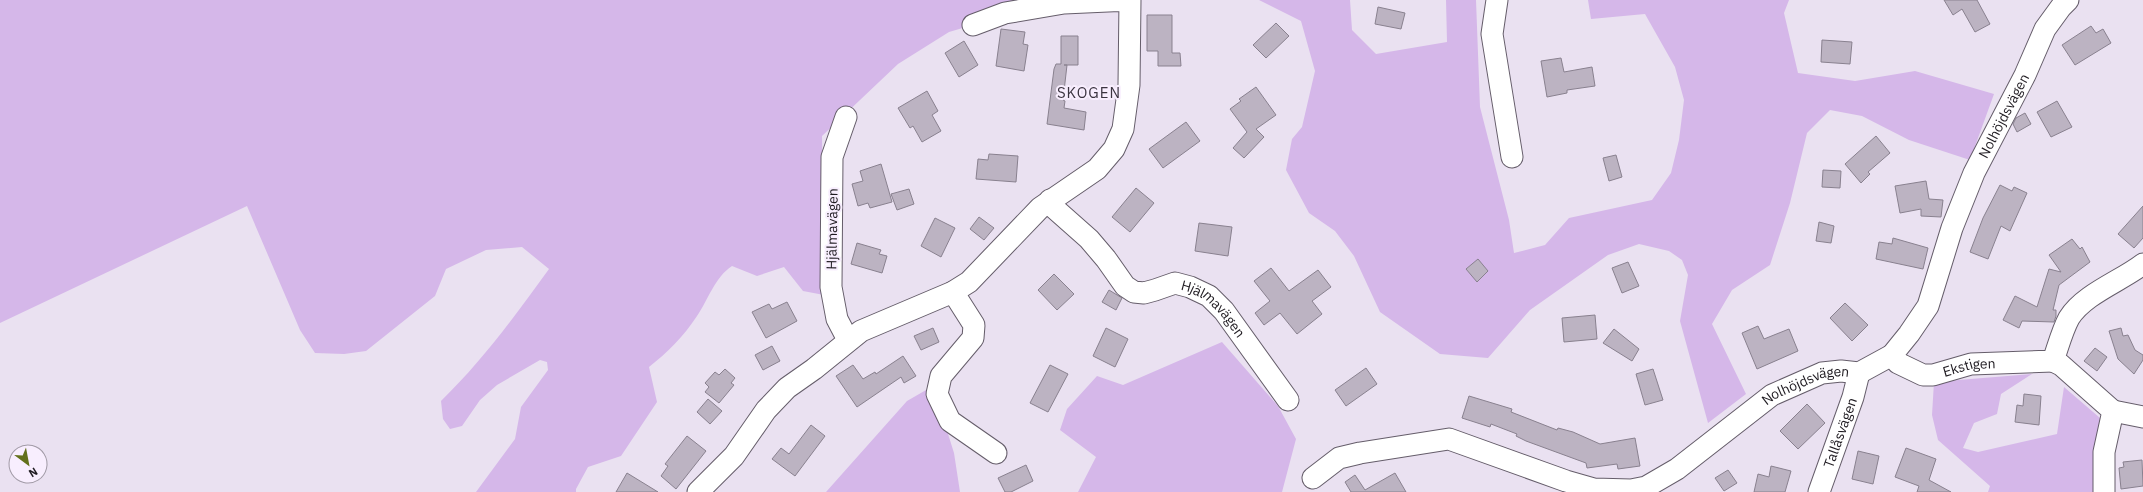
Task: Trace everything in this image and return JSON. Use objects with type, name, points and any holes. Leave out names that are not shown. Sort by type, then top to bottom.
[{"type":"street","points":[[698,492],[734,456],[766,410],[787,388],[814,369],[861,331],[953,292],[969,282],[994,258],[1026,220],[1050,200],[1097,169],[1114,149],[1123,129],[1129,85],[1130,0],[1064,3],[1005,13],[973,25]]},
{"type":"street","points":[[1497,0],[1492,34],[1512,157]]},
{"type":"street","name":"Nolhöjdsvägen","points":[[1313,478],[1339,458],[1360,453],[1449,439],[1566,481],[1594,489],[1631,490],[1646,487],[1677,469],[1712,444],[1772,395],[1822,374],[1841,371],[1859,373],[1892,355],[1909,334],[1928,306],[1940,273],[1952,228],[1974,173],[2024,75],[2045,30],[2061,7],[2068,0]]},
{"type":"street","name":"Hjälmavägen","points":[[846,116],[832,157],[831,287],[837,319],[848,340]]},
{"type":"street","name":"Hjälmavägen","points":[[1050,200],[1054,208],[1089,239],[1106,259],[1125,286],[1144,293],[1175,284],[1190,287],[1209,296],[1224,311],[1288,400]]},
{"type":"street","points":[[2143,264],[2079,306],[2064,328],[2054,361],[2061,365],[2113,411],[2143,417]]},
{"type":"street","points":[[953,292],[974,325],[973,338],[941,376],[937,394],[950,421],[996,453]]},
{"type":"street","name":"Ekstigen","points":[[1892,355],[1898,363],[1923,375],[1933,375],[1971,364],[2054,361]]},
{"type":"street","name":"Tallåsvägen","points":[[1819,492],[1853,397],[1859,373]]},
{"type":"street","points":[[2104,492],[2104,452],[2113,411]]},
{"type":"shaded area","points":[[0,0],[1058,0],[949,32],[898,64],[822,136],[824,295],[803,291],[784,267],[757,276],[732,266],[716,282],[701,310],[687,330],[669,350],[649,367],[657,402],[621,456],[588,467],[576,489],[576,492],[476,492],[515,439],[521,407],[548,370],[547,362],[540,360],[497,385],[480,400],[462,426],[450,429],[443,419],[441,401],[484,354],[511,321],[549,269],[522,247],[486,250],[446,269],[435,296],[366,351],[344,354],[315,353],[300,330],[247,206],[0,323]]},
{"type":"shaded area","points":[[1259,0],[1350,0],[1352,30],[1376,54],[1447,42],[1446,0],[1476,0],[1480,107],[1509,220],[1514,253],[1545,245],[1569,218],[1652,200],[1671,173],[1679,140],[1684,100],[1675,67],[1645,14],[1591,19],[1588,0],[1789,0],[1784,13],[1798,73],[1855,81],[1915,71],[1994,94],[1970,160],[1909,140],[1862,116],[1830,110],[1807,133],[1790,203],[1770,265],[1732,290],[1712,324],[1746,394],[1708,423],[1680,321],[1688,275],[1682,260],[1669,251],[1639,244],[1608,255],[1530,310],[1488,358],[1440,354],[1380,312],[1354,256],[1335,231],[1309,213],[1286,170],[1292,139],[1302,127],[1315,71],[1301,21]]},
{"type":"shaded area","points":[[1222,342],[1278,406],[1296,439],[1282,492],[1078,492],[1096,457],[1060,430],[1067,409],[1097,376],[1123,385]]},
{"type":"shaded area","points":[[2032,374],[2001,394],[1997,414],[1974,423],[1963,448],[1978,452],[2057,434],[2064,387],[2100,418],[2096,492],[1988,492],[1990,486],[1938,440],[1932,415],[1934,382]]},
{"type":"shaded area","points":[[933,386],[954,453],[960,492],[826,492],[907,401]]},
{"type":"building","points":[[1944,0],[1977,0],[1990,24],[1975,32],[1962,9],[1953,15]]},
{"type":"building","points":[[1378,7],[1405,13],[1401,29],[1375,24]]},
{"type":"building","points":[[1147,15],[1172,15],[1172,53],[1180,53],[1181,66],[1158,66],[1158,51],[1147,51]]},
{"type":"building","points":[[1276,23],[1289,36],[1266,58],[1253,45]]},
{"type":"building","points":[[2091,26],[2096,33],[2103,29],[2111,43],[2075,65],[2062,45]]},
{"type":"building","points":[[1001,29],[1025,32],[1023,44],[1028,45],[1024,71],[996,66]]},
{"type":"building","points":[[1061,36],[1078,36],[1078,65],[1067,65],[1063,100],[1065,101],[1064,108],[1086,112],[1084,130],[1047,124],[1054,69],[1056,64],[1061,64]]},
{"type":"building","points":[[1822,40],[1852,42],[1850,64],[1821,62]]},
{"type":"building","points":[[964,41],[978,65],[959,77],[945,53]]},
{"type":"building","points":[[1561,58],[1564,72],[1592,67],[1595,86],[1567,90],[1567,93],[1547,97],[1541,61]]},
{"type":"building","points":[[1256,87],[1276,115],[1256,129],[1264,137],[1244,158],[1233,148],[1247,132],[1230,109],[1241,101],[1239,99]]},
{"type":"building","points":[[927,91],[938,111],[932,115],[941,131],[922,142],[913,126],[910,128],[898,108]]},
{"type":"building","points":[[2057,101],[2072,127],[2051,137],[2037,112]]},
{"type":"building","points":[[2025,113],[2031,124],[2017,132],[2013,124],[2016,118]]},
{"type":"building","points":[[1186,122],[1200,141],[1163,168],[1149,149]]},
{"type":"building","points":[[1876,136],[1890,153],[1868,172],[1870,174],[1861,183],[1845,164]]},
{"type":"building","points":[[989,154],[1018,156],[1016,182],[976,179],[978,159],[988,160]]},
{"type":"building","points":[[1616,155],[1622,177],[1609,181],[1603,158]]},
{"type":"building","points":[[881,164],[892,202],[870,208],[868,203],[858,206],[852,184],[863,181],[860,171]]},
{"type":"building","points":[[1823,170],[1841,171],[1840,188],[1822,187]]},
{"type":"building","points":[[1926,181],[1929,199],[1943,200],[1941,217],[1921,216],[1921,209],[1900,213],[1895,186]]},
{"type":"building","points":[[2000,185],[2012,191],[2014,187],[2027,193],[2010,231],[2001,226],[1988,259],[1970,252],[1983,218]]},
{"type":"building","points":[[1136,188],[1154,203],[1130,232],[1112,217]]},
{"type":"building","points":[[909,189],[914,204],[897,210],[891,194]]},
{"type":"building","points":[[2143,206],[2143,238],[2134,248],[2118,234]]},
{"type":"building","points":[[979,217],[994,228],[984,240],[970,229]]},
{"type":"building","points":[[935,218],[955,228],[941,257],[921,246]]},
{"type":"building","points":[[1819,222],[1834,226],[1831,243],[1816,241]]},
{"type":"building","points":[[1199,223],[1232,227],[1228,256],[1195,251]]},
{"type":"building","points":[[1893,238],[1928,248],[1923,269],[1876,259],[1879,242],[1892,244]]},
{"type":"building","points":[[2072,239],[2080,249],[2082,247],[2090,262],[2059,285],[2053,310],[2056,310],[2054,322],[2022,321],[2019,328],[2003,320],[2015,296],[2037,307],[2049,269],[2061,272],[2049,255]]},
{"type":"building","points":[[857,243],[881,250],[879,254],[887,256],[882,273],[851,264]]},
{"type":"building","points":[[1478,259],[1488,271],[1477,282],[1466,269]]},
{"type":"building","points":[[1628,262],[1639,286],[1622,293],[1612,268]]},
{"type":"building","points":[[1271,268],[1289,291],[1318,270],[1331,287],[1312,301],[1322,314],[1297,334],[1280,313],[1264,325],[1255,313],[1270,301],[1254,281]]},
{"type":"building","points":[[1054,274],[1074,294],[1057,310],[1038,290]]},
{"type":"building","points":[[1109,290],[1122,298],[1116,310],[1102,302]]},
{"type":"building","points":[[787,302],[797,321],[766,338],[752,312],[769,304],[772,309]]},
{"type":"building","points":[[1845,303],[1868,325],[1852,341],[1830,318]]},
{"type":"building","points":[[1595,315],[1597,339],[1564,342],[1562,318]]},
{"type":"building","points":[[1758,326],[1764,339],[1789,329],[1798,351],[1757,369],[1742,333]]},
{"type":"building","points":[[933,328],[939,342],[921,350],[914,336]]},
{"type":"building","points":[[1106,328],[1128,339],[1115,367],[1093,356]]},
{"type":"building","points":[[2121,328],[2123,336],[2128,335],[2135,350],[2143,355],[2143,360],[2134,374],[2118,359],[2109,331]]},
{"type":"building","points":[[1614,329],[1639,349],[1632,361],[1603,343]]},
{"type":"building","points":[[772,346],[780,361],[763,370],[755,355]]},
{"type":"building","points":[[2095,348],[2107,357],[2097,371],[2084,361]]},
{"type":"building","points":[[903,356],[916,376],[904,383],[901,377],[857,407],[836,376],[853,365],[863,379],[875,372],[876,374]]},
{"type":"building","points":[[1050,365],[1068,374],[1048,412],[1030,403]]},
{"type":"building","points":[[1366,368],[1377,384],[1346,406],[1335,390]]},
{"type":"building","points":[[725,369],[735,378],[731,383],[734,385],[719,403],[705,392],[709,387],[705,383],[715,372],[719,375]]},
{"type":"building","points":[[1653,369],[1663,400],[1645,405],[1636,374]]},
{"type":"building","points":[[2024,394],[2041,396],[2039,425],[2015,422],[2017,405],[2023,406]]},
{"type":"building","points":[[1469,396],[1512,409],[1511,412],[1557,430],[1558,428],[1573,432],[1600,444],[1635,438],[1640,466],[1618,469],[1617,464],[1587,468],[1586,463],[1526,441],[1516,436],[1517,434],[1491,424],[1490,427],[1462,418]]},
{"type":"building","points":[[708,399],[722,411],[710,424],[697,412]]},
{"type":"building","points":[[1807,404],[1825,423],[1798,449],[1780,431]]},
{"type":"building","points":[[811,425],[825,436],[795,476],[772,459],[781,448],[789,454]]},
{"type":"building","points":[[687,436],[706,451],[676,489],[661,476],[668,466],[665,464]]},
{"type":"building","points":[[1906,448],[1936,459],[1929,480],[1951,492],[1917,492],[1919,486],[1895,477]]},
{"type":"building","points":[[1858,451],[1879,456],[1873,484],[1852,479]]},
{"type":"building","points":[[2142,460],[2143,486],[2121,489],[2119,468],[2124,467],[2123,462]]},
{"type":"building","points":[[1026,465],[1033,481],[1011,492],[1005,492],[998,478]]},
{"type":"building","points":[[1771,466],[1791,471],[1785,492],[1754,492],[1758,474],[1769,477]]},
{"type":"building","points":[[1728,470],[1737,483],[1724,491],[1715,478]]},
{"type":"building","points":[[627,473],[658,492],[616,492]]},
{"type":"building","points":[[1395,473],[1406,492],[1351,492],[1345,482],[1355,475],[1365,490]]},
{"type":"district","name":"SKOGEN","points":[[1089,92]]}]
